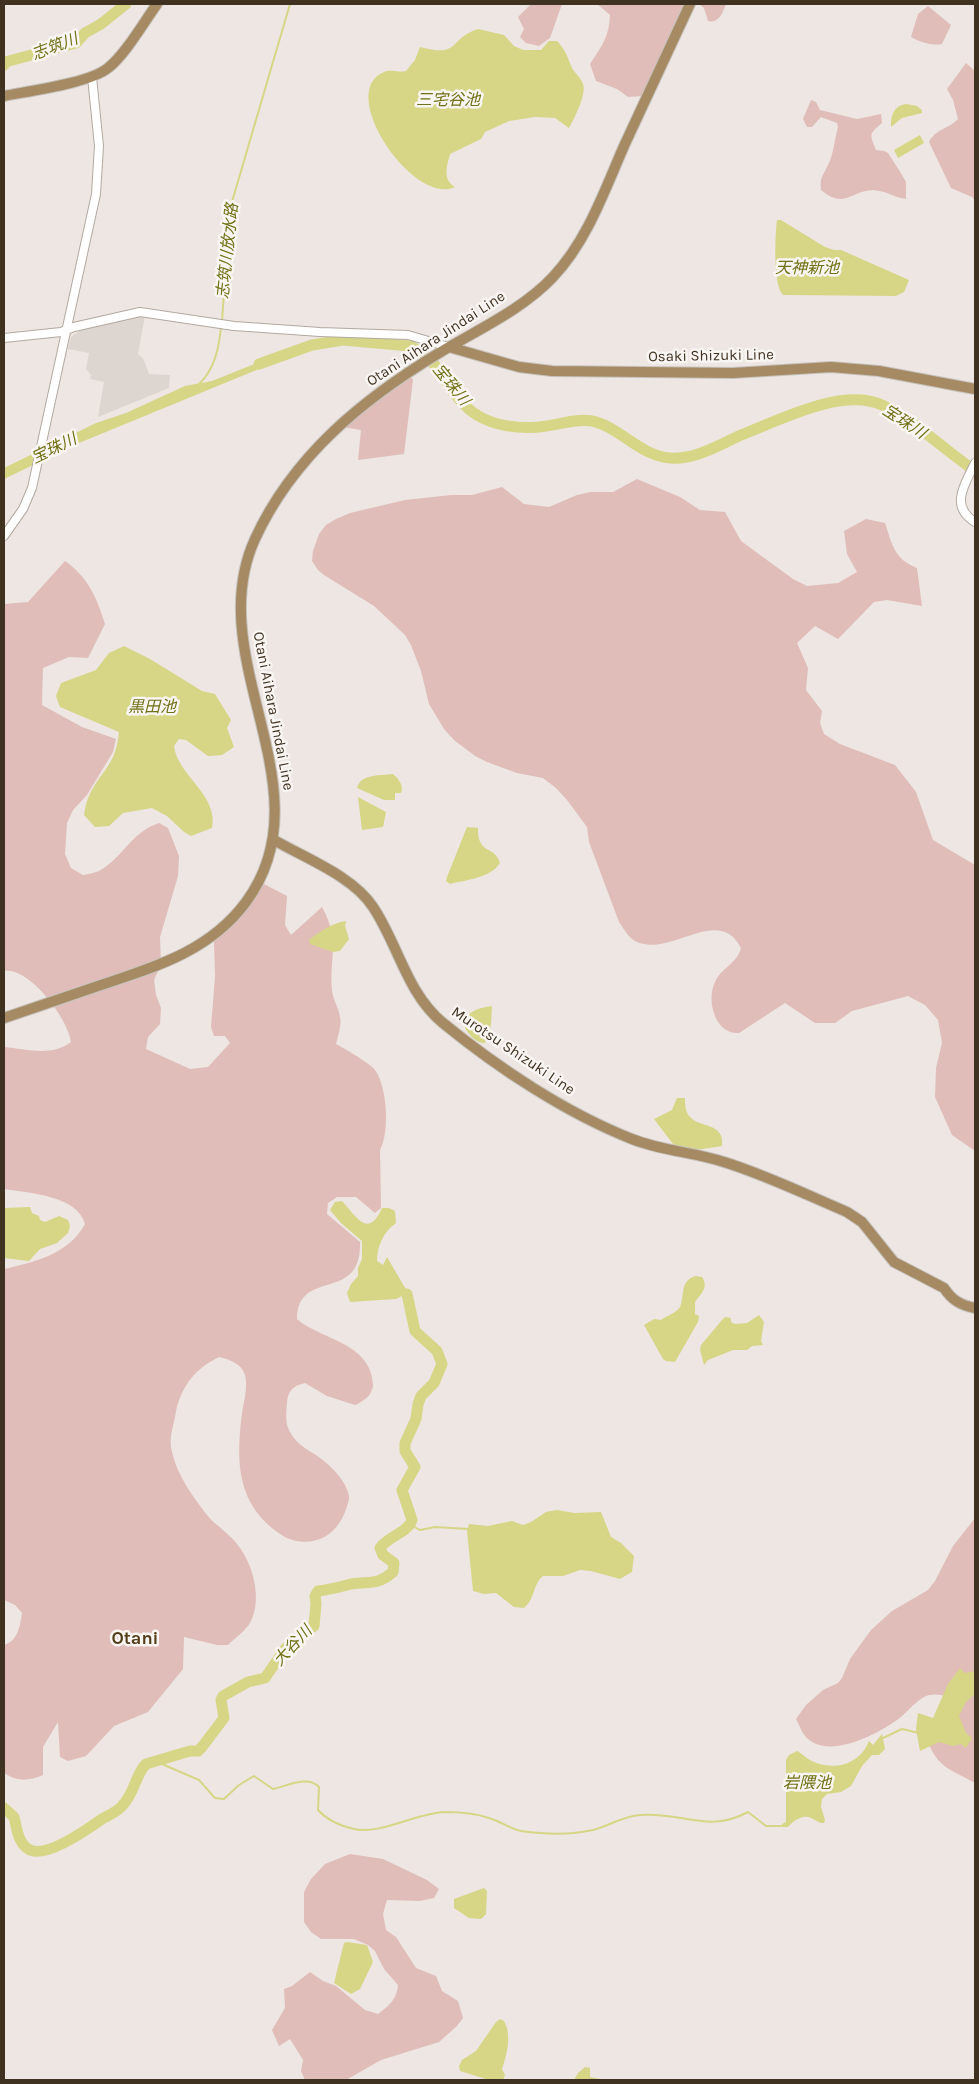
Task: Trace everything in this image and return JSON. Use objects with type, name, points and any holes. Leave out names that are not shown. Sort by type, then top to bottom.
[{"type":"main road","points":[[4,96],[92,77],[106,70],[157,4]]},
{"type":"main road","name":"Otani Aihara Jindai Line","points":[[4,1018],[182,956],[210,939],[232,919],[255,889],[274,840],[276,816],[274,788],[242,640],[242,584],[251,548],[277,498],[315,448],[354,411],[436,354],[536,293],[550,280],[573,252],[590,223],[690,4]]},
{"type":"main road","name":"Osaki Shizuki Line","points":[[449,347],[519,367],[552,371],[733,373],[831,367],[879,371],[975,389]]},
{"type":"main road","name":"Murotsu Shizuki Line","points":[[274,840],[353,885],[373,907],[416,991],[432,1013],[495,1061],[544,1095],[601,1126],[634,1140],[723,1161],[847,1212],[862,1222],[894,1262],[944,1288],[948,1296],[960,1304],[975,1308]]},
{"type":"street","points":[[4,536],[23,509],[32,488],[98,182],[99,146],[92,77]]},
{"type":"street","points":[[4,338],[46,335],[140,312],[151,312],[231,326],[408,335],[449,347]]},
{"type":"street","points":[[975,463],[960,502],[962,510],[967,517],[975,522]]},
{"type":"shaded area","points":[[531,4],[562,4],[550,38],[539,46],[526,43],[520,37],[524,29],[518,17]]},
{"type":"shaded area","points":[[597,4],[684,4],[642,96],[628,97],[617,89],[596,81],[590,64],[604,41],[610,15]]},
{"type":"shaded area","points":[[699,4],[726,4],[718,19],[708,21],[704,8]]},
{"type":"shaded area","points":[[928,6],[951,25],[942,44],[926,43],[911,37],[918,14]]},
{"type":"shaded area","points":[[966,63],[975,71],[975,201],[972,197],[951,188],[929,142],[938,132],[958,119],[953,100],[947,89]]},
{"type":"shaded area","points":[[811,100],[816,102],[820,110],[857,119],[881,114],[882,123],[872,133],[872,141],[876,150],[888,153],[899,170],[906,182],[906,199],[873,190],[842,199],[829,196],[821,190],[821,179],[833,151],[838,127],[837,123],[821,117],[812,127],[807,127],[803,119]]},
{"type":"shaded area","points":[[136,316],[145,316],[138,354],[143,358],[149,374],[170,375],[169,388],[98,417],[104,382],[90,379],[91,375],[86,369],[89,353],[68,349],[71,337],[82,329]]},
{"type":"shaded area","points":[[411,377],[413,380],[404,454],[358,460],[361,430],[342,427],[364,408]]},
{"type":"shaded area","points":[[637,479],[680,497],[700,510],[725,512],[741,541],[793,579],[807,586],[838,583],[857,572],[847,554],[844,531],[866,519],[885,523],[895,550],[903,560],[917,568],[922,606],[887,600],[874,602],[838,639],[815,626],[797,643],[808,668],[806,690],[822,711],[820,723],[824,734],[840,744],[895,765],[916,792],[933,840],[975,865],[975,1151],[952,1135],[935,1097],[936,1068],[942,1043],[938,1020],[925,1005],[908,996],[852,1011],[835,1023],[815,1023],[785,1003],[739,1033],[731,1032],[724,1028],[718,1022],[712,1007],[712,989],[718,977],[733,962],[741,948],[732,936],[720,931],[707,931],[650,945],[632,939],[619,922],[589,842],[587,827],[567,800],[543,778],[517,773],[487,762],[475,756],[454,740],[444,729],[429,704],[421,671],[405,635],[374,606],[324,575],[312,561],[313,551],[319,534],[326,525],[350,513],[405,500],[451,495],[472,495],[502,487],[524,504],[549,507],[577,495],[591,492],[613,492]]},
{"type":"shaded area","points":[[65,561],[86,581],[99,605],[105,624],[88,658],[69,657],[43,668],[42,705],[82,727],[116,739],[113,752],[87,795],[73,810],[67,823],[65,854],[71,868],[83,875],[97,872],[115,859],[141,832],[159,823],[168,828],[179,856],[178,876],[160,937],[161,964],[154,980],[156,995],[161,1008],[160,1024],[148,1037],[146,1049],[190,1069],[208,1067],[230,1043],[225,1036],[214,1036],[211,1027],[215,976],[214,942],[244,912],[262,883],[287,896],[285,925],[291,935],[322,907],[328,919],[333,939],[332,991],[340,1020],[340,1030],[336,1044],[363,1060],[375,1070],[382,1087],[386,1121],[380,1150],[381,1208],[375,1213],[356,1197],[337,1197],[328,1203],[327,1214],[360,1242],[358,1261],[351,1273],[341,1280],[318,1288],[308,1294],[300,1303],[297,1319],[344,1344],[364,1359],[370,1370],[373,1388],[365,1399],[355,1405],[327,1396],[305,1383],[292,1389],[287,1403],[288,1429],[293,1437],[332,1468],[346,1488],[349,1499],[345,1513],[333,1531],[321,1539],[309,1542],[291,1540],[265,1522],[247,1495],[242,1480],[239,1448],[246,1389],[245,1375],[238,1365],[219,1357],[203,1366],[191,1378],[182,1393],[176,1411],[171,1447],[174,1461],[191,1493],[211,1519],[234,1540],[248,1561],[256,1593],[254,1614],[243,1632],[228,1645],[217,1645],[184,1637],[183,1669],[148,1712],[114,1726],[86,1756],[68,1761],[60,1757],[58,1722],[43,1747],[43,1775],[23,1780],[4,1773],[4,1645],[15,1637],[22,1613],[15,1605],[4,1600],[4,1269],[39,1260],[61,1250],[70,1243],[85,1224],[80,1214],[62,1201],[38,1194],[4,1189],[4,1047],[47,1051],[64,1047],[71,1042],[69,1032],[56,1009],[36,985],[14,972],[4,971],[4,604],[28,602]]},
{"type":"shaded area","points":[[975,1518],[975,1783],[941,1763],[936,1758],[928,1742],[945,1696],[943,1695],[936,1694],[922,1698],[888,1726],[851,1743],[825,1746],[814,1743],[802,1732],[796,1719],[806,1705],[823,1690],[838,1683],[850,1659],[871,1630],[892,1611],[928,1590],[935,1581],[953,1546]]},
{"type":"shaded area","points":[[350,1854],[383,1859],[427,1880],[439,1889],[434,1898],[420,1901],[387,1900],[383,1914],[386,1930],[396,1937],[416,1968],[436,1976],[442,1991],[458,2001],[463,2018],[439,2042],[381,2060],[346,2080],[305,2080],[301,2071],[303,2060],[290,2039],[279,2046],[272,2030],[285,2008],[284,1989],[292,1986],[310,1972],[323,1981],[336,1986],[365,2010],[378,2014],[392,2002],[398,1985],[384,1969],[375,1951],[368,1945],[354,1939],[321,1939],[311,1932],[304,1922],[304,1892],[311,1879],[325,1864]]},
{"type":"water","name":"三宅谷池","points":[[478,29],[504,35],[514,46],[523,50],[541,50],[549,41],[557,41],[582,82],[583,94],[569,128],[555,118],[535,117],[509,121],[485,132],[481,139],[450,154],[447,176],[448,180],[455,187],[438,189],[420,180],[402,165],[386,144],[374,122],[369,101],[371,84],[384,72],[406,71],[415,60],[420,47],[433,50],[449,49],[468,33]]},
{"type":"water","points":[[906,104],[917,106],[922,110],[922,113],[902,118],[891,127],[894,112],[898,107]]},
{"type":"water","points":[[920,135],[924,143],[898,158],[894,150]]},
{"type":"water","name":"天神新池","points":[[777,220],[781,220],[825,247],[841,250],[909,280],[904,292],[896,296],[783,295],[776,271]]},
{"type":"water","name":"宝珠川","points":[[272,357],[271,364],[79,443],[4,479],[4,468],[96,423],[126,413],[185,386],[212,381]]},
{"type":"water","name":"黒田池","points":[[124,646],[150,659],[202,691],[215,694],[231,720],[227,728],[234,747],[222,755],[208,756],[186,740],[179,739],[174,746],[182,766],[204,795],[209,805],[212,816],[212,828],[191,836],[167,816],[152,808],[123,813],[109,826],[95,827],[84,815],[89,796],[115,753],[119,732],[60,707],[56,696],[61,683],[96,670],[109,653]]},
{"type":"water","points":[[393,774],[399,780],[402,788],[401,793],[395,793],[395,800],[384,800],[357,788],[359,783],[367,778]]},
{"type":"water","points":[[358,797],[386,812],[383,827],[362,830]]},
{"type":"water","points":[[467,827],[478,828],[480,842],[498,857],[500,863],[496,868],[484,875],[450,884],[446,881],[447,877]]},
{"type":"water","points":[[346,921],[345,926],[349,939],[340,951],[333,952],[310,944],[309,940],[321,931]]},
{"type":"water","points":[[492,1006],[491,1025],[485,1043],[479,1042],[465,1028],[466,1018],[472,1012]]},
{"type":"water","points":[[677,1098],[685,1098],[687,1113],[690,1117],[699,1123],[716,1129],[720,1133],[722,1146],[690,1151],[676,1148],[654,1119],[672,1110]]},
{"type":"water","points":[[342,1201],[357,1218],[367,1224],[372,1223],[377,1218],[382,1208],[389,1208],[395,1211],[396,1223],[382,1240],[378,1250],[377,1261],[383,1265],[387,1257],[408,1293],[396,1299],[350,1302],[347,1293],[351,1284],[358,1276],[358,1268],[362,1259],[362,1241],[341,1223],[330,1210],[335,1202]]},
{"type":"water","points":[[30,1207],[32,1213],[39,1216],[40,1220],[45,1222],[59,1216],[68,1220],[70,1226],[68,1233],[57,1243],[40,1249],[29,1261],[4,1258],[4,1208]]},
{"type":"water","points":[[695,1276],[702,1277],[705,1284],[695,1302],[695,1314],[699,1316],[698,1322],[675,1362],[666,1361],[663,1359],[644,1325],[654,1319],[661,1320],[679,1309],[683,1290],[687,1282]]},
{"type":"water","points":[[759,1315],[764,1322],[761,1341],[763,1345],[752,1346],[747,1350],[733,1350],[708,1360],[704,1365],[700,1350],[701,1345],[725,1317],[731,1318],[731,1322],[735,1324],[747,1323]]},
{"type":"water","points":[[557,1510],[574,1513],[601,1512],[611,1537],[621,1543],[634,1556],[632,1572],[620,1579],[580,1570],[563,1576],[543,1576],[537,1583],[528,1604],[524,1608],[514,1607],[496,1593],[484,1594],[473,1591],[467,1531],[469,1524],[488,1526],[512,1521],[523,1525],[546,1512]]},
{"type":"water","points":[[960,1668],[965,1673],[975,1671],[975,1694],[966,1702],[959,1716],[966,1733],[972,1738],[966,1748],[961,1744],[953,1746],[939,1742],[920,1751],[916,1729],[918,1713],[933,1718],[948,1684]]},
{"type":"water","name":"岩隈池","points":[[882,1734],[885,1749],[879,1755],[872,1755],[862,1766],[851,1786],[841,1792],[827,1794],[822,1799],[821,1807],[825,1820],[824,1823],[810,1817],[803,1817],[788,1827],[782,1827],[782,1824],[786,1822],[786,1760],[789,1755],[797,1751],[810,1760],[822,1765],[846,1764],[860,1755],[869,1741],[873,1745]]},
{"type":"water","points":[[484,1888],[487,1891],[486,1914],[481,1919],[469,1918],[454,1908],[454,1899]]},
{"type":"water","points":[[344,1943],[367,1945],[373,1962],[360,1989],[351,1994],[334,1983]]},
{"type":"water","points":[[500,2019],[504,2021],[508,2032],[507,2051],[502,2069],[505,2075],[503,2080],[489,2080],[460,2071],[459,2066],[462,2060],[476,2051]]},
{"type":"water","points":[[585,2067],[590,2068],[590,2077],[605,2080],[574,2080]]},
{"type":"waterway","name":"志筑川","points":[[4,65],[5,62],[76,43],[85,33],[101,24],[126,4]]},
{"type":"waterway","name":"志筑川放水路","points":[[222,322],[229,212],[290,4]]},
{"type":"waterway","name":"志筑川放水路","points":[[199,384],[212,365],[219,342],[221,327]]},
{"type":"waterway","name":"宝珠川","points":[[259,364],[312,345],[343,340],[410,346],[431,361],[459,399],[484,419],[507,426],[524,428],[585,420],[592,421],[612,429],[649,452],[670,458],[689,457],[707,451],[774,421],[811,408],[849,400],[866,401],[882,405],[906,419],[975,471]]},
{"type":"waterway","name":"大谷川","points":[[4,1808],[14,1817],[20,1840],[30,1850],[46,1850],[78,1835],[120,1808],[130,1795],[139,1773],[146,1764],[190,1751],[198,1751],[202,1747],[224,1718],[221,1700],[223,1696],[248,1682],[265,1678],[285,1649],[314,1626],[315,1596],[318,1591],[377,1581],[393,1572],[394,1563],[383,1555],[380,1548],[406,1528],[412,1520],[402,1490],[415,1467],[405,1451],[405,1443],[416,1419],[421,1396],[434,1383],[442,1364],[437,1351],[415,1331],[407,1294]]},
{"type":"waterway","points":[[411,1525],[420,1530],[435,1527],[468,1529]]},
{"type":"waterway","points":[[883,1738],[902,1729],[919,1733]]},
{"type":"waterway","points":[[155,1761],[199,1780],[215,1798],[224,1799],[239,1785],[254,1776],[273,1789],[297,1782],[309,1782],[319,1787],[318,1810],[334,1822],[354,1829],[364,1830],[387,1827],[433,1813],[444,1812],[478,1815],[493,1819],[517,1830],[548,1833],[576,1833],[593,1830],[628,1817],[640,1815],[669,1816],[707,1822],[734,1818],[748,1812],[766,1826],[782,1826]]},
{"type":"district","name":"Otani","points":[[135,1639]]}]
